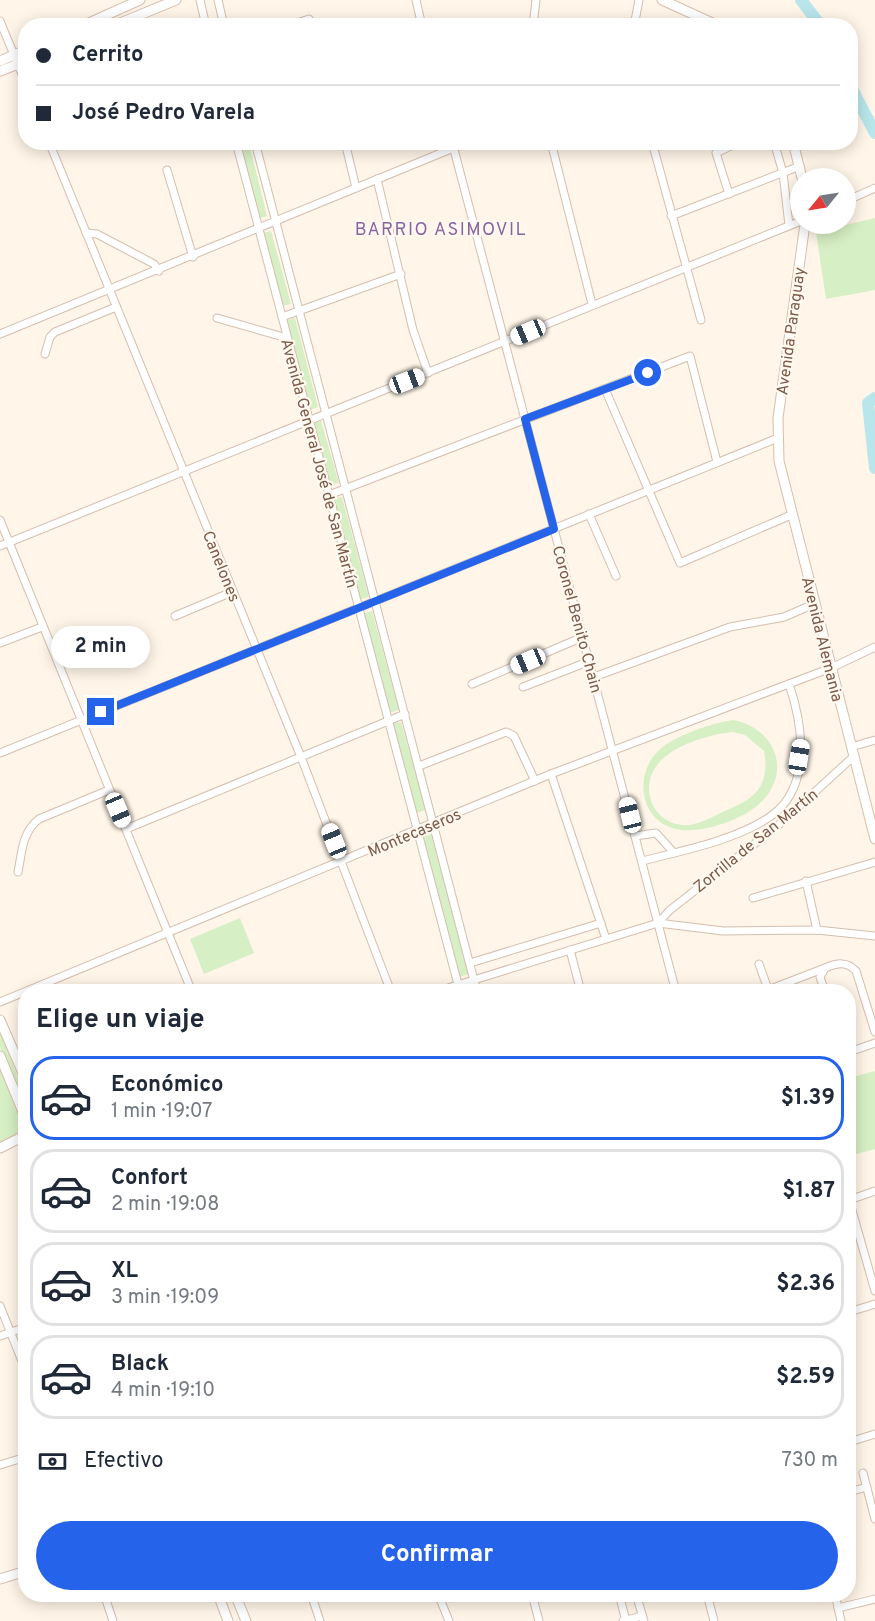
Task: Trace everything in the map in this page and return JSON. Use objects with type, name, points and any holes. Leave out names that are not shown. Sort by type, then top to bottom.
[{"type":"street","points":[[100,18],[140,0]]},
{"type":"street","points":[[132,18],[176,0]]},
{"type":"street","points":[[200,0],[204,18]]},
{"type":"street","points":[[218,0],[222,18]]},
{"type":"street","points":[[416,0],[420,18]]},
{"type":"street","points":[[534,18],[536,0]]},
{"type":"street","points":[[636,18],[639,0]]},
{"type":"street","points":[[662,0],[701,18]]},
{"type":"street","points":[[0,21],[18,58]]},
{"type":"street","points":[[0,61],[18,60]]},
{"type":"street","points":[[0,71],[18,61]]},
{"type":"street","name":"Canelones","points":[[52,150],[255,650],[301,757],[388,984]]},
{"type":"street","name":"Avenida General José de San Martín","points":[[238,150],[458,984]]},
{"type":"street","name":"Avenida General José de San Martín","points":[[257,150],[324,413],[347,489],[475,984]]},
{"type":"street","points":[[347,150],[356,188]]},
{"type":"street","points":[[0,334],[277,223],[442,150]]},
{"type":"street","name":"Coronel Benito Chain","points":[[454,150],[674,984]]},
{"type":"street","points":[[553,150],[592,304]]},
{"type":"street","points":[[654,150],[701,320]]},
{"type":"street","points":[[722,150],[716,153],[729,194]]},
{"type":"street","points":[[0,546],[789,225],[783,173],[776,150]]},
{"type":"street","points":[[671,216],[800,166],[795,150]]},
{"type":"street","points":[[167,170],[193,257]]},
{"type":"street","points":[[377,179],[413,330],[428,373]]},
{"type":"street","points":[[856,197],[875,188]]},
{"type":"street","points":[[86,233],[97,234],[154,264],[159,271]]},
{"type":"street","name":"Avenida Paraguay","points":[[778,438],[804,234]]},
{"type":"street","points":[[282,317],[401,274]]},
{"type":"street","points":[[45,354],[50,337],[55,332],[116,308]]},
{"type":"street","points":[[217,318],[287,338]]},
{"type":"street","points":[[329,495],[690,356],[717,462]]},
{"type":"street","points":[[605,389],[680,563],[791,515]]},
{"type":"street","points":[[0,753],[778,438]]},
{"type":"street","name":"Avenida Alemania","points":[[778,438],[779,461],[791,515],[875,839]]},
{"type":"street","points":[[590,514],[616,576]]},
{"type":"street","points":[[0,520],[79,720],[189,984]]},
{"type":"street","points":[[175,616],[232,592]]},
{"type":"street","points":[[594,677],[730,627],[784,617],[814,604]]},
{"type":"street","points":[[0,643],[42,627]]},
{"type":"street","points":[[472,684],[583,637]]},
{"type":"street","name":"Montecaseros","points":[[44,984],[551,774],[831,668],[875,647]]},
{"type":"street","points":[[523,687],[590,661]]},
{"type":"street","points":[[642,861],[733,835],[772,816],[787,798],[797,775],[802,738],[789,684]]},
{"type":"street","points":[[126,829],[405,714]]},
{"type":"street","points":[[419,766],[506,732],[514,736],[535,781]]},
{"type":"street","points":[[851,747],[875,740]]},
{"type":"street","name":"Zorrilla de San Martín","points":[[658,923],[670,910],[805,802],[853,757]]},
{"type":"street","points":[[551,774],[606,939]]},
{"type":"street","points":[[18,872],[29,826],[39,819],[109,790]]},
{"type":"street","points":[[635,836],[656,833],[674,853]]},
{"type":"street","points":[[753,898],[875,862]]},
{"type":"street","points":[[806,881],[817,930]]},
{"type":"street","points":[[470,963],[601,923]]},
{"type":"street","name":"Zorrilla de San Martín","points":[[466,984],[474,979],[658,923],[723,931],[817,930],[875,936]]},
{"type":"street","points":[[570,950],[579,984]]},
{"type":"street","points":[[786,984],[842,963],[851,965],[856,971],[875,1032]]},
{"type":"street","points":[[759,964],[766,984]]},
{"type":"street","points":[[822,984],[820,977],[825,968]]},
{"type":"street","name":"Montecaseros","points":[[0,1002],[18,995]]},
{"type":"street","points":[[0,1020],[18,1062]]},
{"type":"street","points":[[856,1050],[875,1043]]},
{"type":"street","points":[[0,1056],[18,1100]]},
{"type":"street","points":[[0,1148],[18,1139]]},
{"type":"street","points":[[856,1198],[875,1191]]},
{"type":"street","points":[[856,1224],[875,1291]]},
{"type":"street","points":[[856,1310],[875,1304]]},
{"type":"street","points":[[0,1306],[18,1352]]},
{"type":"street","points":[[0,1336],[18,1330]]},
{"type":"street","points":[[856,1440],[875,1434]]},
{"type":"street","points":[[0,1466],[18,1460]]},
{"type":"street","points":[[863,1473],[875,1519]]},
{"type":"street","points":[[856,1490],[867,1487]]},
{"type":"street","points":[[0,1579],[18,1573]]},
{"type":"street","points":[[838,1608],[875,1599]]},
{"type":"street","points":[[107,1602],[113,1621]]},
{"type":"street","points":[[221,1602],[228,1621]]},
{"type":"street","points":[[238,1602],[246,1621]]},
{"type":"street","points":[[314,1602],[320,1621]]},
{"type":"street","points":[[441,1602],[448,1621]]},
{"type":"street","points":[[534,1602],[539,1621]]},
{"type":"street","points":[[621,1602],[625,1621],[643,1619],[638,1602]]},
{"type":"street","points":[[708,1602],[714,1621]]},
{"type":"street","points":[[837,1602],[841,1621]]},
{"type":"green space","points":[[241,150],[251,150],[267,216],[258,219]]},
{"type":"green space","points":[[875,218],[875,290],[826,299],[816,234],[856,234],[856,223]]},
{"type":"green space","points":[[271,231],[291,304],[282,306],[262,233]]},
{"type":"green space","points":[[295,318],[318,407],[309,410],[286,321]]},
{"type":"green space","points":[[321,421],[339,483],[329,485],[312,424]]},
{"type":"green space","points":[[342,497],[369,597],[359,600],[332,499]]},
{"type":"green space","points":[[372,611],[399,710],[389,713],[362,614]]},
{"type":"green space","points":[[733,720],[746,724],[758,730],[767,739],[777,761],[777,773],[773,785],[758,805],[749,812],[727,822],[692,830],[668,827],[657,820],[645,799],[643,786],[650,762],[658,751],[673,740],[704,727]],"holes":[[[733,732],[745,735],[764,751],[764,777],[752,797],[713,817],[689,825],[677,824],[659,814],[653,805],[649,784],[652,774],[665,757],[682,746],[703,738]]]},
{"type":"green space","points":[[401,722],[426,810],[416,813],[392,724]]},
{"type":"green space","points":[[431,834],[469,974],[459,977],[422,837]]},
{"type":"green space","points":[[240,918],[254,953],[204,974],[190,939]]},
{"type":"green space","points":[[0,1032],[18,1077],[18,1092],[0,1047]]},
{"type":"green space","points":[[0,1066],[18,1109],[18,1134],[0,1144]]},
{"type":"green space","points":[[875,1071],[875,1149],[856,1154],[856,1076]]},
{"type":"waterway","points":[[801,0],[815,18]]},
{"type":"waterway","points":[[858,100],[875,133]]},
{"type":"waterway","points":[[875,398],[868,403],[875,468]]},
{"type":"district","name":"BARRIO ASIMOVIL","points":[[441,229]]},
{"type":"route","points":[[101,712],[554,529],[525,419],[648,373]]}]
